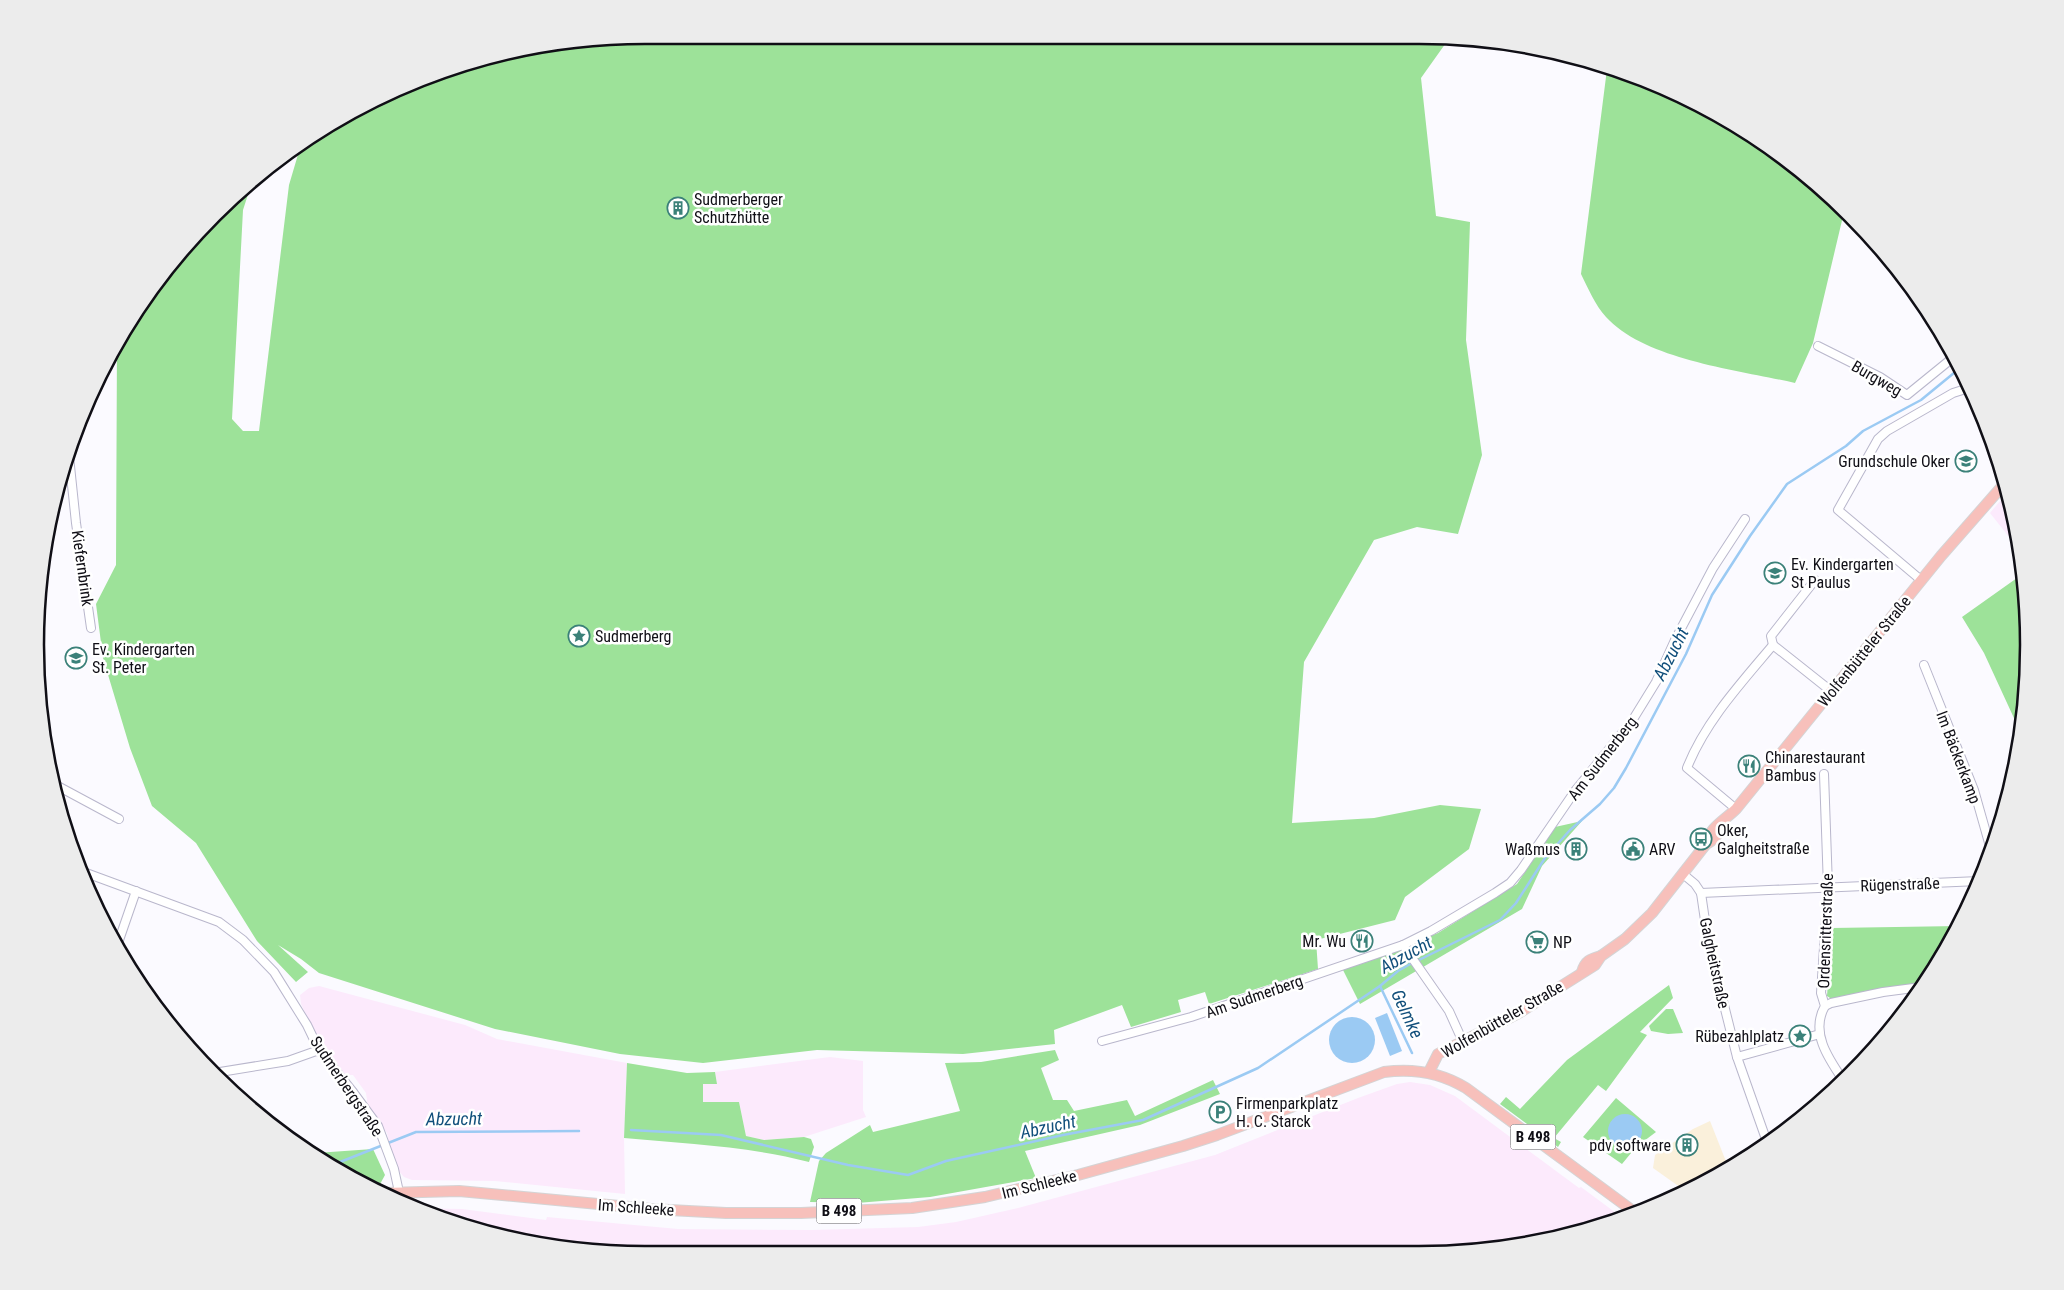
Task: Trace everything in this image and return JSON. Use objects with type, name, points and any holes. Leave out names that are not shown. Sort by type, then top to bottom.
[{"type":"main road","name":"Wolfenbütteler Straße","points":[[1429,1072],[1438,1054],[1517,1014],[1582,972],[1589,970],[1601,956],[1625,939],[1652,913],[1706,844],[1715,838],[1721,830],[1724,821],[1736,809],[1922,580],[2000,489]]},
{"type":"main road","name":"Im Schleeke","points":[[399,1192],[459,1191],[651,1209],[726,1212],[801,1213],[912,1208],[985,1197],[1078,1175],[1183,1146],[1384,1072],[1400,1070],[1429,1072],[1440,1075],[1466,1088],[1629,1207]]},
{"type":"street","name":"Burgweg","points":[[1818,346],[1880,377],[1907,395],[1949,361]]},
{"type":"street","points":[[1922,580],[1838,510],[1878,439],[1887,431],[1953,393],[1963,390]]},
{"type":"street","name":"Kiefernbrink","points":[[70,469],[91,628]]},
{"type":"street","name":"Am Sudmerberg","points":[[1102,1040],[1191,1017],[1403,945],[1431,931],[1510,883],[1575,792],[1632,721],[1656,682],[1675,640],[1713,568],[1746,519]]},
{"type":"street","points":[[1736,809],[1687,768],[1700,740],[1741,682],[1772,645],[1772,636],[1815,580]]},
{"type":"street","points":[[1772,645],[1831,691]]},
{"type":"street","name":"Im Bäckerkamp","points":[[1924,665],[1974,790],[1988,839]]},
{"type":"street","name":"Ordensritterstraße","points":[[1824,774],[1828,887],[1821,993],[1825,1006],[1819,1015],[1820,1034],[1825,1054],[1839,1074]]},
{"type":"street","points":[[61,788],[119,819]]},
{"type":"street","name":"Sudmerbergstraße","points":[[90,874],[218,922],[243,940],[274,972],[303,1017],[319,1050],[354,1092],[383,1136],[394,1169],[399,1192]]},
{"type":"street","points":[[1683,874],[1701,892]]},
{"type":"street","name":"Rügenstraße","points":[[1701,892],[1971,881]]},
{"type":"street","points":[[120,938],[136,891]]},
{"type":"street","name":"Galgheitstraße","points":[[1701,892],[1708,941],[1737,1057],[1765,1136]]},
{"type":"street","points":[[1403,945],[1410,952],[1450,1011],[1463,1042]]},
{"type":"street","points":[[1825,1006],[1830,1003],[1883,992],[1912,988]]},
{"type":"street","points":[[1737,1057],[1820,1034]]},
{"type":"street","points":[[222,1072],[288,1061],[319,1050]]},
{"type":"shaded area","points":[[2002,499],[2011,539],[1990,513]]},
{"type":"shaded area","points":[[319,986],[465,1025],[497,1039],[627,1063],[624,1138],[625,1194],[495,1181],[412,1180],[404,1177],[393,1160],[387,1133],[368,1107],[366,1093],[353,1075],[345,1075],[319,1043],[301,1004],[300,995],[309,988]]},
{"type":"shaded area","points":[[830,1057],[863,1061],[863,1110],[866,1117],[804,1137],[764,1140],[746,1136],[739,1102],[703,1102],[703,1084],[717,1083],[715,1072]]},
{"type":"shaded area","points":[[1410,1082],[1430,1085],[1455,1096],[1579,1188],[1581,1187],[1616,1213],[1575,1226],[1536,1235],[1458,1245],[645,1246],[606,1245],[528,1235],[489,1226],[438,1209],[462,1209],[546,1220],[547,1217],[678,1229],[812,1230],[918,1227],[956,1222],[1018,1208],[1215,1155],[1397,1084]]},
{"type":"shaded area","points":[[1710,1121],[1726,1162],[1679,1187],[1653,1168],[1655,1155],[1693,1129]]},
{"type":"green space","points":[[645,44],[1445,45],[1421,78],[1436,216],[1470,222],[1466,340],[1482,455],[1458,534],[1417,527],[1374,540],[1304,662],[1292,823],[1374,818],[1440,805],[1481,809],[1469,849],[1405,897],[1395,920],[1316,940],[1318,969],[1209,1004],[1205,992],[1178,1000],[1181,1012],[1131,1027],[1122,1005],[1054,1030],[1055,1044],[963,1054],[817,1050],[703,1063],[620,1054],[495,1029],[319,973],[278,945],[308,972],[296,982],[257,941],[196,843],[152,806],[130,748],[103,658],[96,604],[116,565],[117,358],[145,311],[168,279],[220,220],[248,194],[243,210],[232,419],[243,431],[259,431],[289,185],[298,154],[344,124],[379,106],[415,90],[489,64],[567,49]]},
{"type":"green space","points":[[1606,74],[1649,90],[1720,124],[1785,168],[1842,219],[1813,343],[1795,383],[1721,368],[1644,344],[1623,332],[1606,317],[1595,302],[1581,274]]},
{"type":"green space","points":[[2016,579],[2020,645],[2015,721],[1984,653],[1962,617]]},
{"type":"green space","points":[[1582,821],[1542,866],[1522,909],[1360,1004],[1343,970],[1438,933],[1517,884],[1555,827]]},
{"type":"green space","points":[[1950,926],[1916,983],[1836,998],[1827,996],[1832,928]]},
{"type":"green space","points":[[1669,985],[1673,998],[1640,1032],[1647,1035],[1606,1091],[1598,1085],[1554,1138],[1561,1142],[1558,1147],[1500,1104],[1506,1097],[1520,1109],[1567,1060]]},
{"type":"green space","points":[[1666,1009],[1673,1009],[1683,1033],[1668,1034],[1651,1031],[1649,1026]]},
{"type":"green space","points":[[1055,1050],[1059,1060],[1041,1068],[1053,1100],[1067,1100],[1074,1111],[1127,1100],[1135,1116],[1213,1080],[1220,1094],[1140,1125],[1025,1151],[1036,1178],[930,1197],[857,1203],[810,1202],[819,1161],[826,1153],[870,1125],[873,1132],[960,1111],[945,1063],[981,1062]]},
{"type":"green space","points":[[627,1063],[687,1073],[715,1072],[717,1084],[703,1084],[703,1102],[739,1102],[746,1136],[764,1140],[804,1137],[811,1139],[814,1147],[809,1162],[740,1149],[624,1138]]},
{"type":"green space","points":[[1616,1098],[1656,1132],[1636,1147],[1622,1164],[1583,1137]]},
{"type":"green space","points":[[373,1149],[385,1175],[380,1184],[323,1153]]},
{"type":"water","points":[[1402,995],[1413,1022],[1404,1025],[1393,999]]},
{"type":"water","points":[[1387,1013],[1402,1051],[1390,1056],[1375,1018]]},
{"type":"water","points":[[1352,1017],[1365,1021],[1371,1027],[1375,1040],[1371,1053],[1365,1059],[1352,1063],[1339,1059],[1333,1053],[1329,1040],[1333,1027],[1339,1021]]},
{"type":"water","points":[[1625,1114],[1632,1115],[1637,1119],[1641,1124],[1641,1138],[1637,1143],[1632,1147],[1625,1148],[1618,1147],[1613,1143],[1609,1138],[1608,1131],[1609,1124],[1613,1119],[1618,1115]]},
{"type":"waterway","name":"Abzucht","points":[[1417,961],[1500,920],[1516,903],[1545,858],[1570,830],[1600,804],[1614,788],[1686,654],[1712,595],[1750,536],[1787,484],[1846,446],[1863,431],[1921,400],[1955,372]]},
{"type":"waterway","name":"Abzucht","points":[[631,1130],[721,1135],[848,1165],[908,1175],[946,1161],[1063,1135],[1143,1120],[1258,1068],[1412,963]]},
{"type":"waterway","name":"Gelmke","points":[[1380,986],[1412,1053]]},
{"type":"waterway","name":"Abzucht","points":[[339,1163],[416,1132],[579,1131]]},
{"type":"place","name":"Sudmerberger Schutzhütte","points":[[678,208]]},
{"type":"place","name":"Grundschule Oker","points":[[1966,461]]},
{"type":"place","name":"Ev. Kindergarten St Paulus","points":[[1775,573]]},
{"type":"place","name":"Sudmerberg","points":[[579,636]]},
{"type":"place","name":"Ev. Kindergarten St. Peter","points":[[76,658]]},
{"type":"place","name":"Chinarestaurant Bambus","points":[[1749,766]]},
{"type":"place","name":"Oker, Galgheitstraße","points":[[1701,839]]},
{"type":"place","name":"Waßmus","points":[[1576,849]]},
{"type":"place","name":"ARV","points":[[1633,849]]},
{"type":"place","name":"Mr. Wu","points":[[1362,941]]},
{"type":"place","name":"NP","points":[[1537,942]]},
{"type":"place","name":"Rübezahlplatz","points":[[1800,1036]]},
{"type":"place","name":"Firmenparkplatz H. C. Starck","points":[[1220,1112]]},
{"type":"place","name":"pdv software","points":[[1687,1145]]}]
